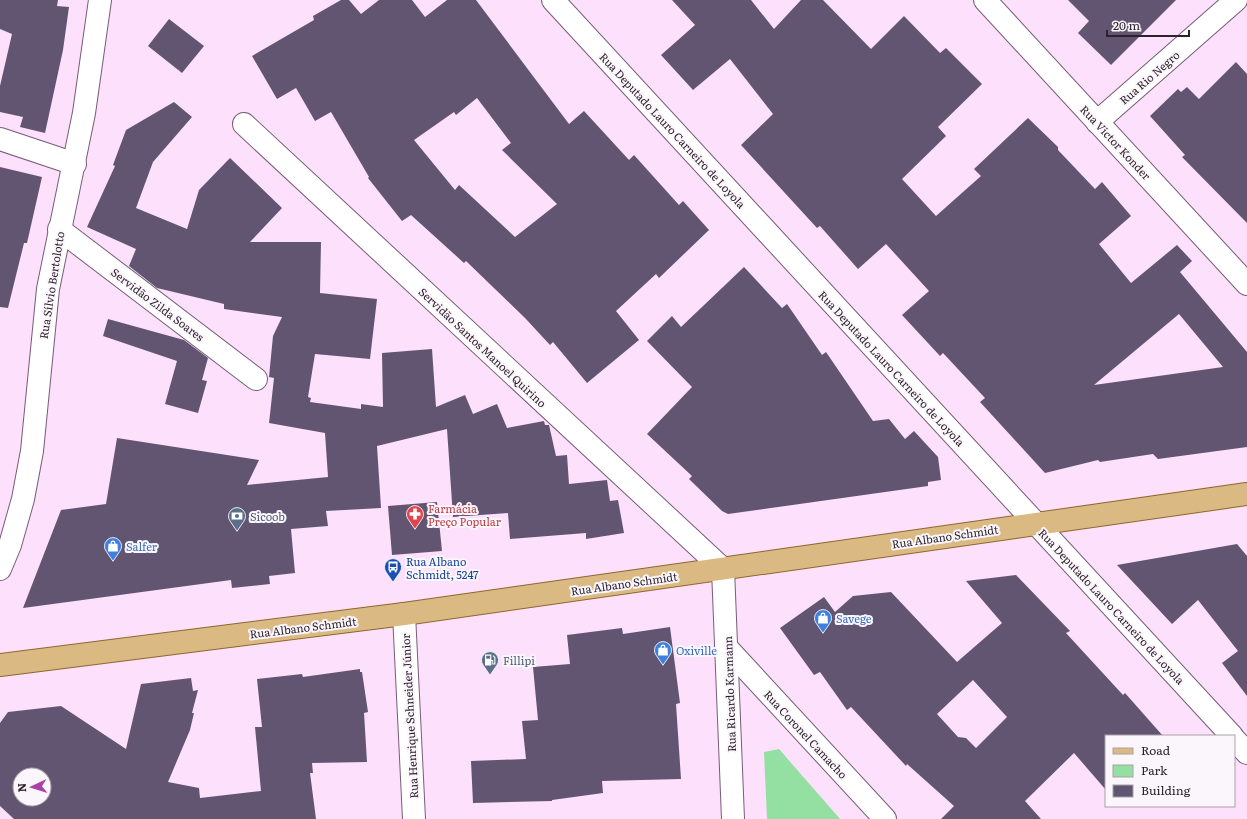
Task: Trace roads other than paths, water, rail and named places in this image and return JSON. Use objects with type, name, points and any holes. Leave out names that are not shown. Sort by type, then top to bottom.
[{"type":"main road","name":"Rua Albano Schmidt","points":[[0,665],[404,614],[1247,494]]},
{"type":"street","name":"Rua Sílvio Bertolotto","points":[[0,569],[10,545],[23,499],[32,451],[48,289],[75,164],[91,72],[100,0]]},
{"type":"street","name":"Rua Deputado Lauro Carneiro de Loyola","points":[[553,0],[1231,735]]},
{"type":"street","name":"Rua Victor Konder","points":[[985,0],[1247,284]]},
{"type":"street","name":"Rua Rio Negro","points":[[1097,122],[1236,0]]},
{"type":"street","name":"Servidão Santos Manoel Quirino","points":[[244,124],[723,569]]},
{"type":"street","points":[[0,139],[75,164]]},
{"type":"street","name":"Servidão Zilda Soares","points":[[60,228],[256,379]]},
{"type":"street","name":"Rua Ricardo Karmann","points":[[723,569],[733,819]]},
{"type":"street","name":"Rua Henrique Schneider Júnior","points":[[404,614],[414,819]]},
{"type":"street","name":"Rua Coronel Camacho","points":[[727,648],[885,819]]},
{"type":"street","points":[[1235,739],[1247,753]]},
{"type":"place","name":"Farmácia Preço Popular","points":[[415,529]]},
{"type":"place","name":"Sicoob","points":[[237,531]]},
{"type":"place","name":"Salfer","points":[[113,561]]},
{"type":"place","name":"Rua Albano Schmidt, 5247","points":[[393,582]]},
{"type":"place","name":"Savege","points":[[823,633]]},
{"type":"place","name":"Oxiville","points":[[663,665]]},
{"type":"place","name":"Fillipi","points":[[490,675]]}]
